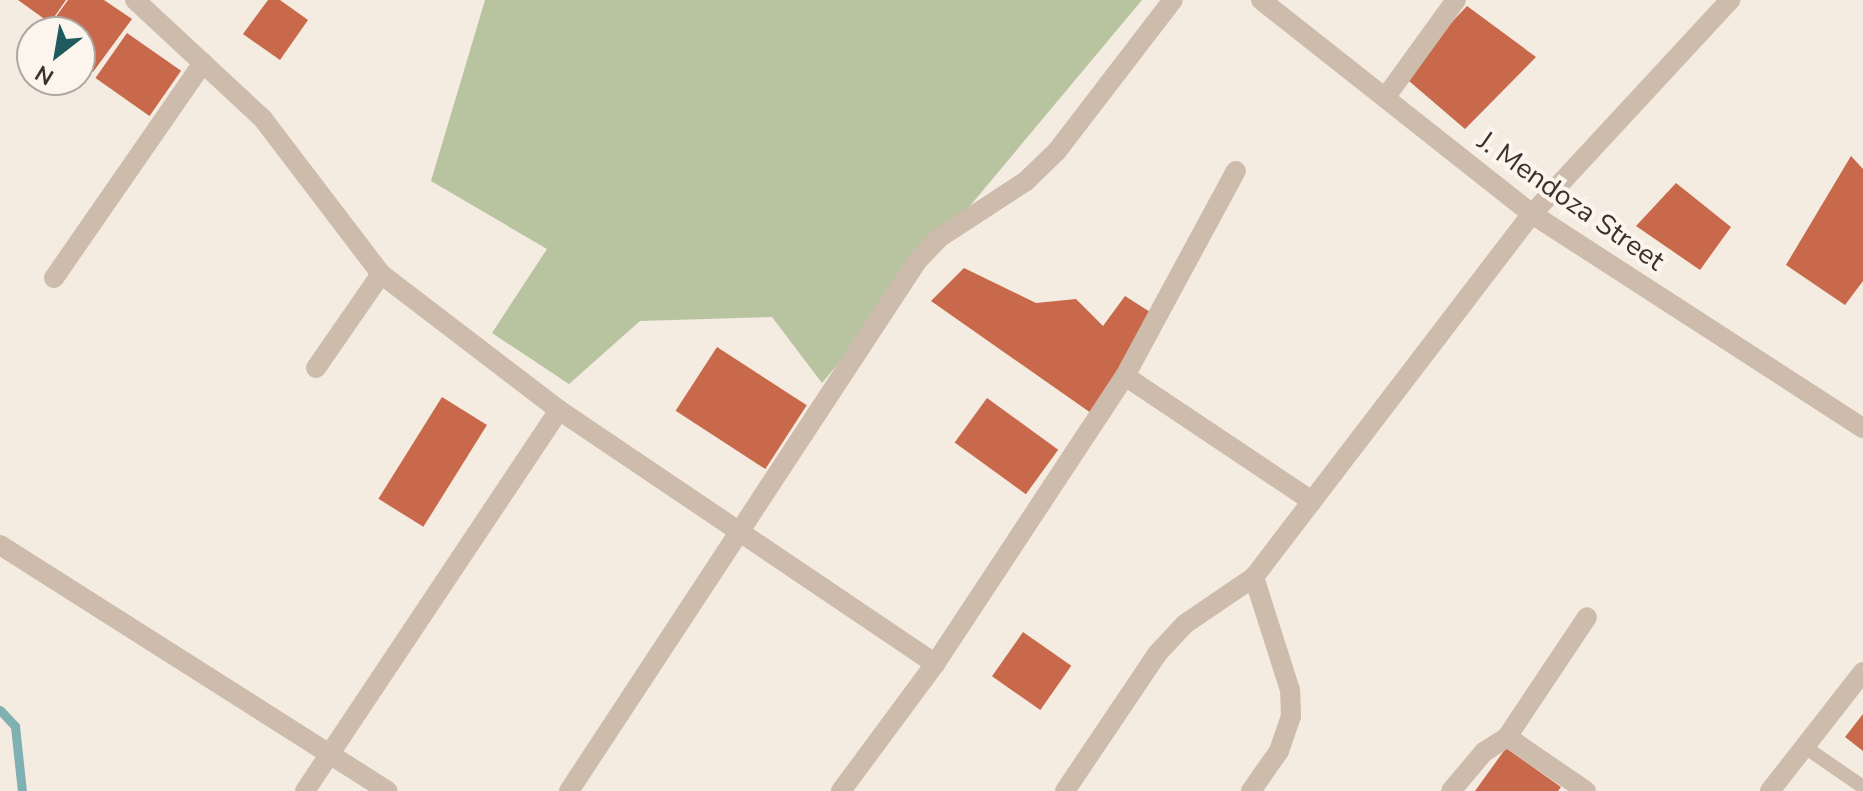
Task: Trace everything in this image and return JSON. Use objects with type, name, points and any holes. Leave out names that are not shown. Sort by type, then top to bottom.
[{"type":"street","points":[[135,0],[263,119],[381,274],[559,410],[935,664]]},
{"type":"street","points":[[569,791],[918,260],[939,238],[1026,181],[1057,151],[1173,0]]},
{"type":"street","name":"J. Mendoza Street","points":[[1261,0],[1532,214],[1863,428]]},
{"type":"street","points":[[1385,98],[1456,0]]},
{"type":"street","points":[[1065,791],[1157,654],[1185,624],[1254,577],[1532,214],[1730,0]]},
{"type":"street","points":[[54,278],[203,63]]},
{"type":"street","points":[[847,789],[935,664],[1125,376],[1236,171]]},
{"type":"street","points":[[316,368],[381,274]]},
{"type":"street","points":[[1125,376],[1312,501]]},
{"type":"street","points":[[305,791],[559,410]]},
{"type":"street","points":[[0,545],[331,751],[387,791]]},
{"type":"street","points":[[1251,791],[1279,751],[1291,716],[1290,690],[1254,577]]},
{"type":"street","points":[[1451,791],[1484,752],[1507,737],[1587,617]]},
{"type":"street","points":[[1770,791],[1863,672]]},
{"type":"street","points":[[1507,737],[1586,791]]},
{"type":"lane","points":[[1805,747],[1863,787]]},
{"type":"green space","points":[[485,0],[1142,0],[822,383],[772,317],[640,321],[569,384],[492,333],[547,249],[431,181]]},
{"type":"building","points":[[18,0],[66,0],[55,16],[40,16]]},
{"type":"building","points":[[68,0],[104,0],[132,19],[96,68],[96,16],[56,16]]},
{"type":"building","points":[[268,0],[280,0],[308,20],[280,60],[243,34]]},
{"type":"building","points":[[1467,6],[1536,57],[1465,129],[1402,75]]},
{"type":"building","points":[[127,33],[181,71],[150,116],[96,78]]},
{"type":"building","points":[[1851,156],[1863,169],[1863,281],[1845,305],[1786,265]]},
{"type":"building","points":[[1676,183],[1731,227],[1700,270],[1636,226]]},
{"type":"building","points":[[964,268],[1036,303],[1076,299],[1103,326],[1125,296],[1158,317],[1091,413],[931,301]]},
{"type":"building","points":[[717,347],[807,405],[765,469],[676,411]]},
{"type":"building","points":[[442,397],[487,425],[423,527],[378,499]]},
{"type":"building","points":[[987,398],[1058,450],[1026,494],[955,442]]},
{"type":"building","points":[[1023,632],[1071,666],[1040,710],[992,676]]},
{"type":"building","points":[[1863,714],[1863,751],[1845,737]]},
{"type":"building","points":[[1506,748],[1561,787],[1558,791],[1475,791]]},
{"type":"waterway","points":[[0,710],[15,726],[22,791]]}]
